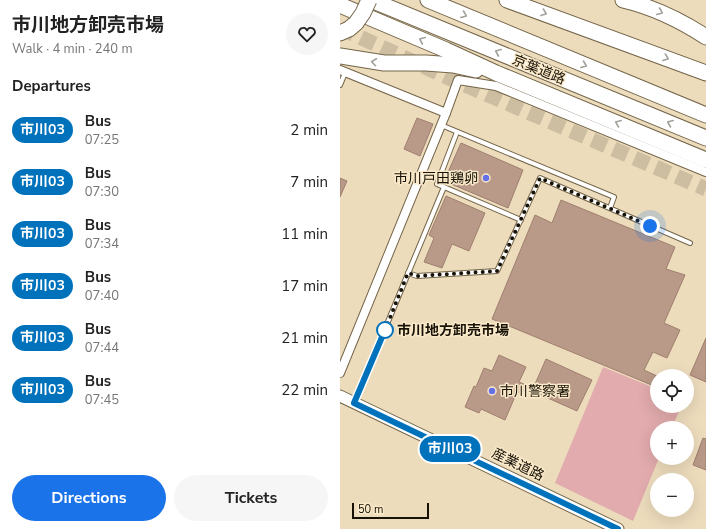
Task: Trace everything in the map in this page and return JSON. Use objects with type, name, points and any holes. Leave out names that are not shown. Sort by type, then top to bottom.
[{"type":"highway","points":[[340,33],[349,29],[356,23],[370,0]]},
{"type":"highway","name":"京葉道路","points":[[370,0],[706,138]]},
{"type":"highway","name":"京葉道路","points":[[428,0],[706,115]]},
{"type":"highway","points":[[507,0],[706,73]]},
{"type":"highway","points":[[622,0],[658,11],[690,26],[706,36]]},
{"type":"highway","points":[[340,6],[446,50],[496,73],[706,160]]},
{"type":"highway","points":[[340,56],[384,63],[446,64],[496,73]]},
{"type":"main road","name":"産業道路","points":[[340,396],[618,529]]},
{"type":"street","points":[[343,71],[446,113]]},
{"type":"street","points":[[340,373],[458,80],[496,86],[706,172]]},
{"type":"lane","points":[[340,85],[343,71]]},
{"type":"lane","points":[[441,125],[614,198],[610,208]]},
{"type":"lane","points":[[457,132],[437,184],[521,220]]},
{"type":"lane","points":[[408,273],[417,276],[497,271],[540,178],[690,243]]},
{"type":"lane","points":[[354,403],[444,187]]},
{"type":"shaded area","points":[[603,367],[650,386],[650,413],[678,413],[675,421],[650,421],[650,465],[656,465],[653,473],[650,473],[650,480],[633,521],[555,483]]},
{"type":"building","points":[[417,118],[433,124],[420,156],[404,149]]},
{"type":"building","points":[[461,143],[523,170],[508,208],[444,181]]},
{"type":"building","points":[[340,178],[347,181],[340,197]]},
{"type":"building","points":[[446,196],[485,213],[469,251],[452,244],[442,268],[424,262],[434,238],[429,235]]},
{"type":"building","points":[[561,200],[675,247],[666,269],[685,275],[664,323],[680,330],[667,358],[653,352],[644,370],[650,373],[650,384],[492,319],[535,215],[552,223]]},
{"type":"building","points":[[706,338],[706,382],[694,377],[694,369],[693,369]]},
{"type":"building","points":[[499,355],[526,367],[519,382],[526,385],[522,394],[517,392],[505,420],[481,409],[479,413],[465,407],[484,368],[492,371]]},
{"type":"building","points":[[546,359],[592,380],[577,411],[532,391]]},
{"type":"building","points":[[703,438],[706,439],[706,470],[693,465]]},
{"type":"tunnel","points":[[340,28],[449,78],[706,189]]},
{"type":"bus line","name":"市川03","points":[[385,330],[354,403],[618,529]]},
{"type":"place","name":"市川戸田鶏卵","points":[[486,178]]},
{"type":"place","name":"市川地方卸売市場","points":[[385,330]]},
{"type":"place","name":"市川警察署","points":[[492,391]]},
{"type":"route","points":[[385,330],[408,273],[417,276],[497,271],[540,178],[650,226]]}]
